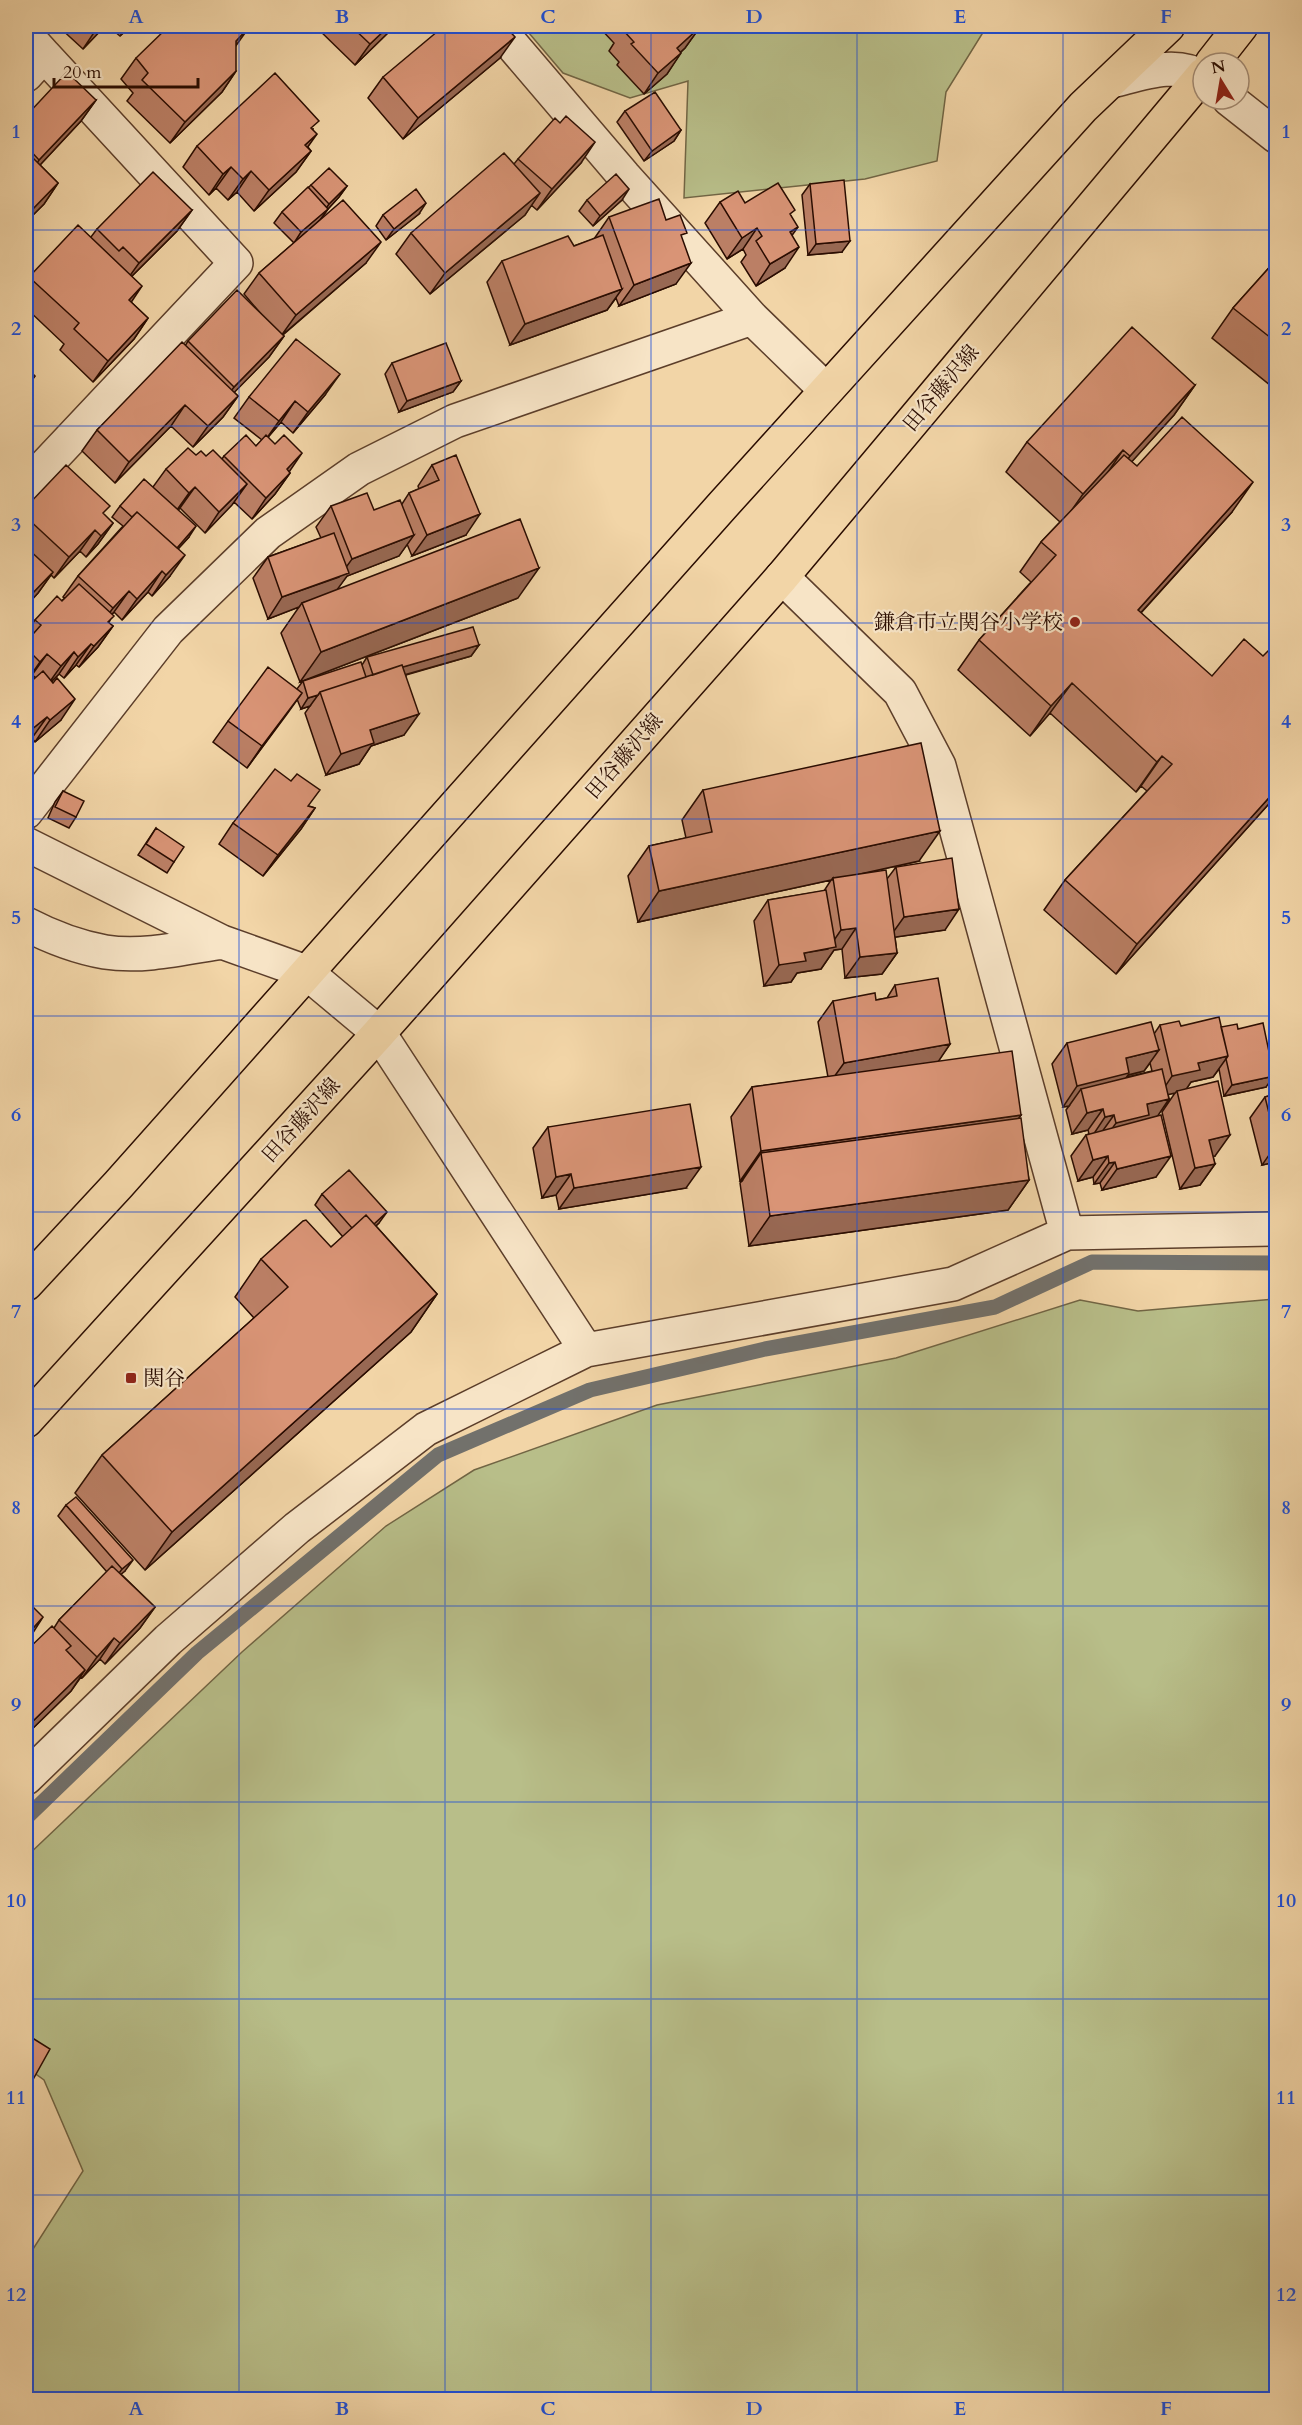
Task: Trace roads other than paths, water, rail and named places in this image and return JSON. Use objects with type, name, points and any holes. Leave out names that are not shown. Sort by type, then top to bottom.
[{"type":"main road","points":[[26,1284],[118,1185],[826,390],[1083,107],[1168,26]]},
{"type":"main road","name":"田谷藤沢線","points":[[1222,51],[1241,26]]},
{"type":"main road","name":"田谷藤沢線","points":[[26,1421],[380,1033],[782,577],[1191,91]]},
{"type":"street","points":[[496,26],[624,176],[752,318],[826,390]]},
{"type":"street","points":[[26,486],[236,263],[32,55]]},
{"type":"street","points":[[1112,81],[1162,70],[1191,70]]},
{"type":"street","points":[[1244,111],[1276,136]]},
{"type":"street","points":[[26,812],[168,630],[268,532],[359,470],[456,421],[752,318]]},
{"type":"street","points":[[782,577],[900,692],[939,766],[1067,1233]]},
{"type":"street","points":[[26,844],[222,942],[306,972],[380,1033],[586,1350]]},
{"type":"street","points":[[26,924],[53,938],[106,952],[155,952],[222,942]]},
{"type":"street","points":[[26,1778],[168,1640],[297,1528],[426,1429],[586,1350],[953,1284],[1067,1233],[1276,1229]]},
{"type":"waterway","points":[[26,1818],[197,1653],[438,1455],[590,1390],[765,1349],[995,1307],[1092,1262],[1276,1263]]},
{"type":"place","name":"鎌倉市立関谷小学校","points":[[1075,622]]},
{"type":"place","name":"関谷","points":[[131,1378]]}]
